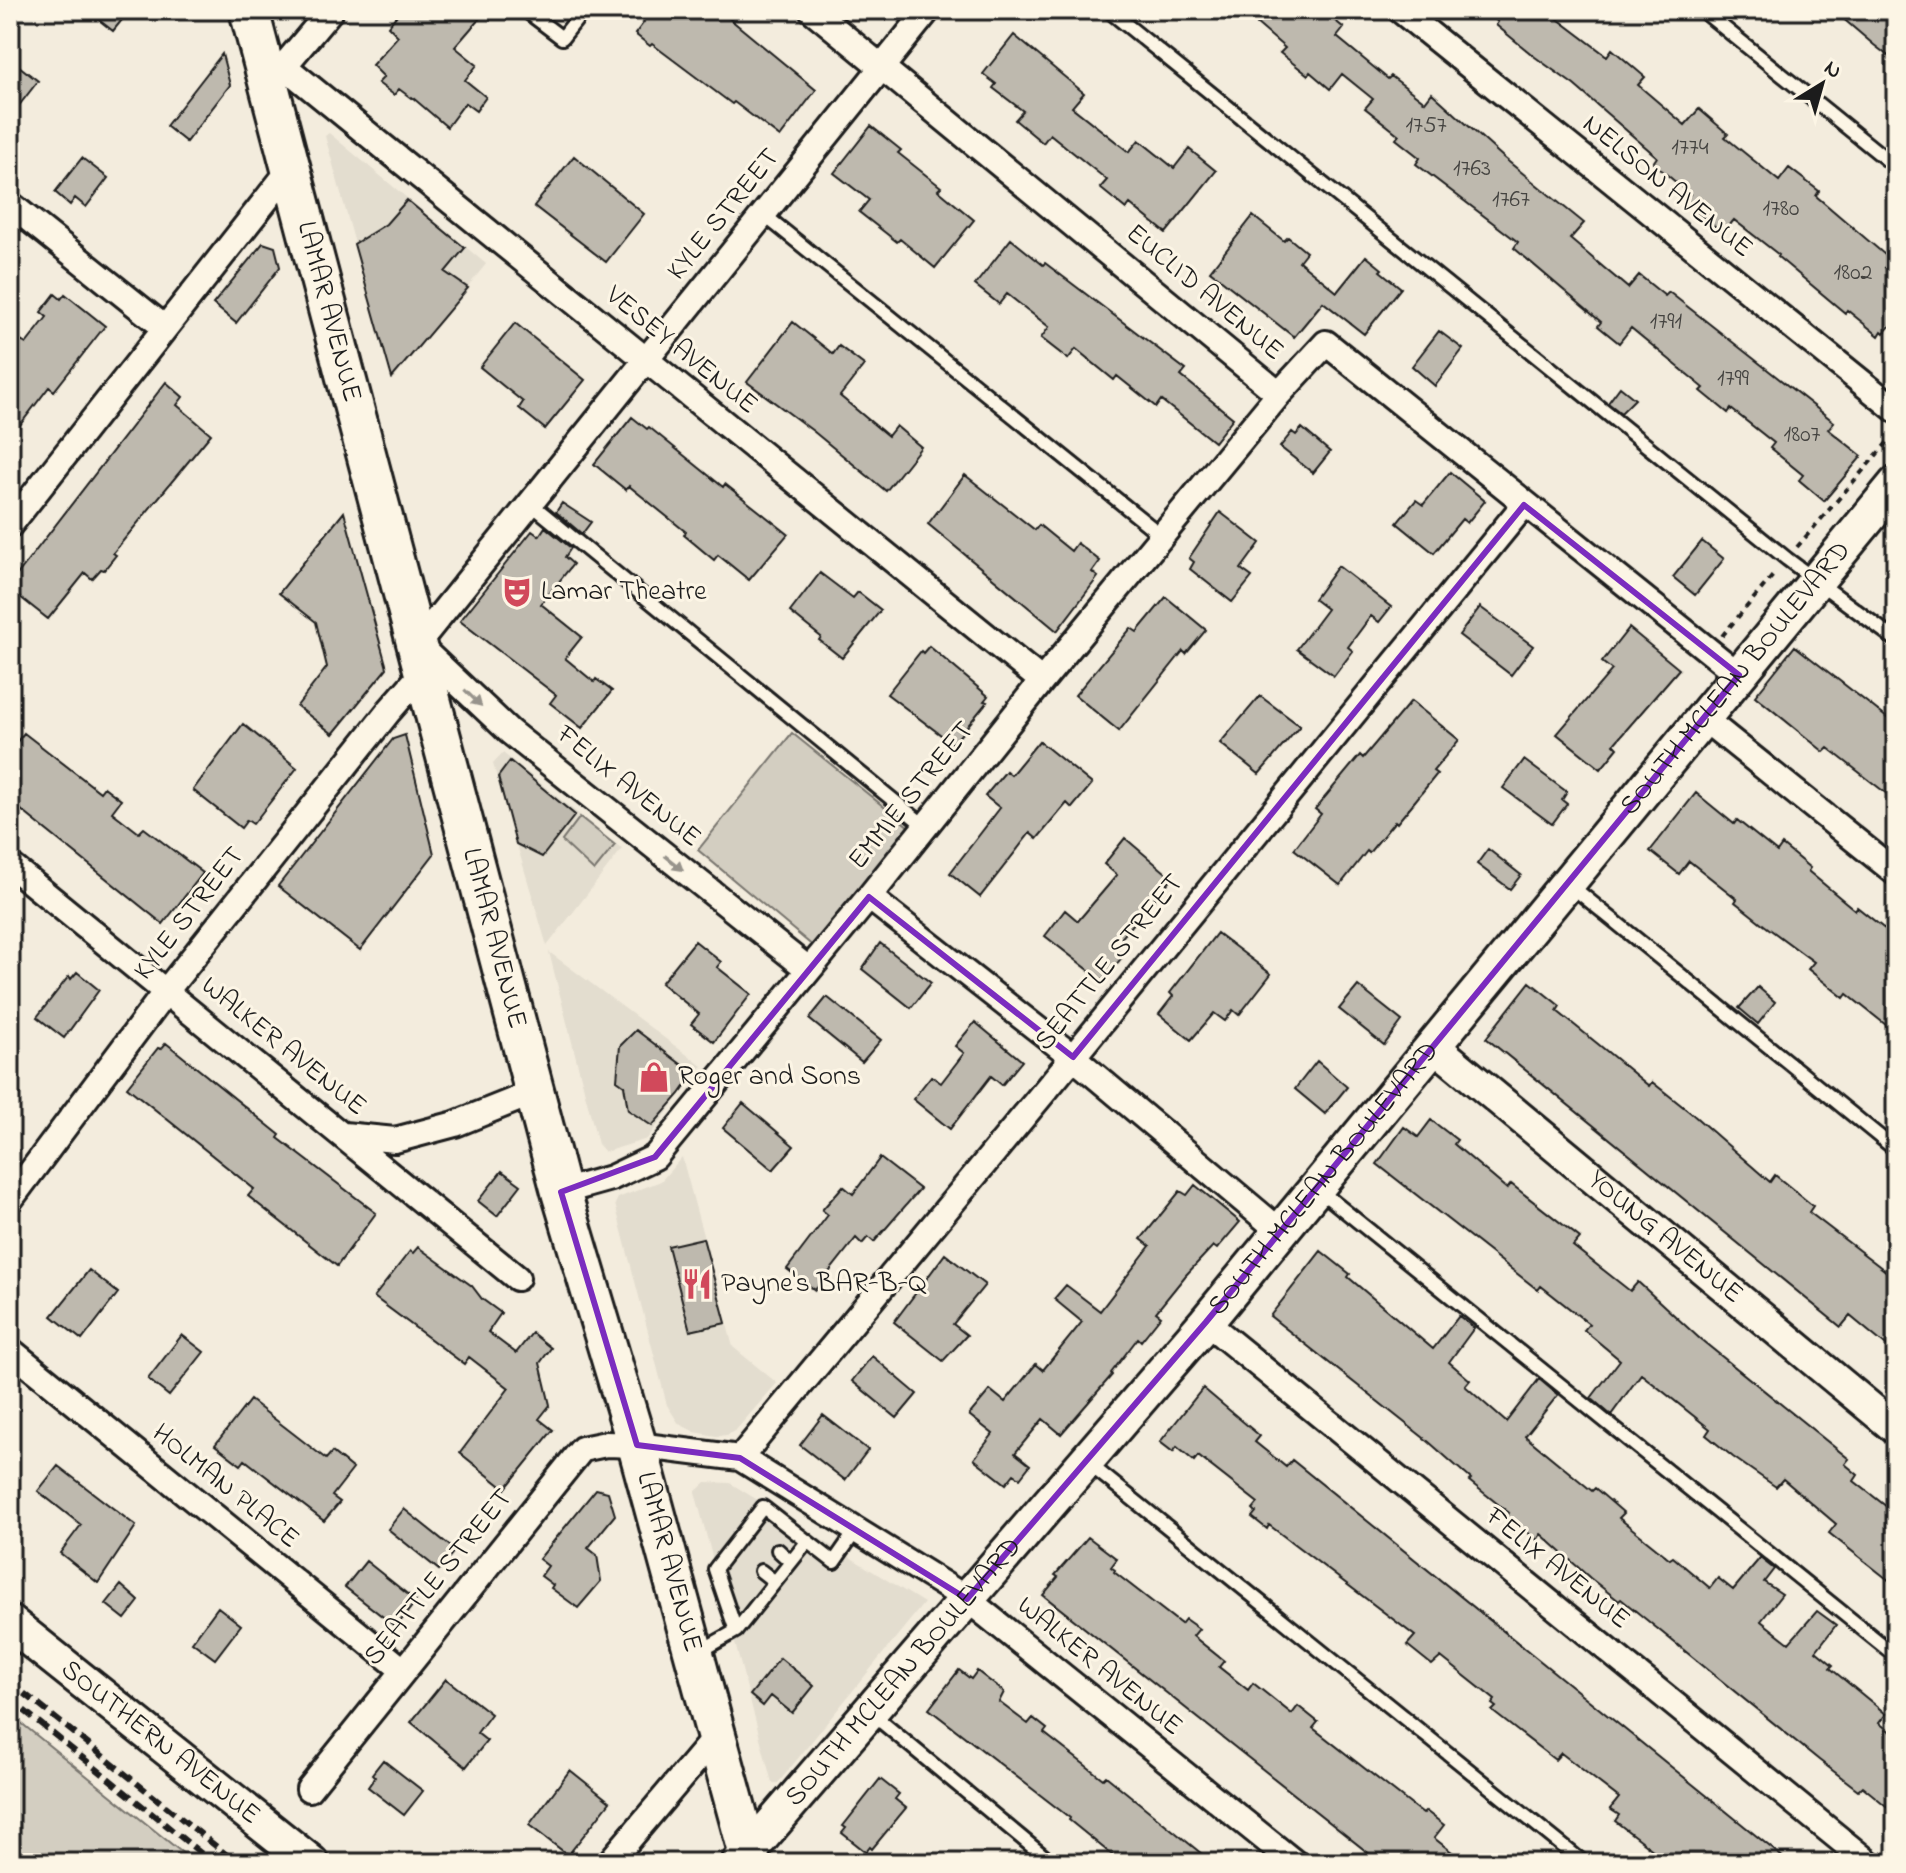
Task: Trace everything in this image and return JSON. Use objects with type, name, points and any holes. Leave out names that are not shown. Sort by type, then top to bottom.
[{"type":"main road","name":"LAMAR AVENUE","points":[[249,10],[277,75],[292,167],[420,657],[561,1192],[637,1445],[718,1734],[746,1860]]},
{"type":"main road","name":"SOUTH MCLEAN BOULEVARD","points":[[746,1860],[1206,1322],[1896,484]]},
{"type":"main road","name":"SOUTHERN AVENUE","points":[[10,1623],[311,1863]]},
{"type":"street","points":[[277,75],[331,10]]},
{"type":"street","name":"EUCLID AVENUE","points":[[812,10],[1279,394],[1326,343],[1739,675]]},
{"type":"street","name":"KYLE STREET","points":[[10,1200],[167,990],[389,711],[420,657],[530,503],[928,10]]},
{"type":"street","name":"NELSON AVENUE","points":[[1400,10],[1896,410]]},
{"type":"street","name":"VESEY AVENUE","points":[[277,75],[645,361],[1042,681]]},
{"type":"street","points":[[10,525],[292,167]]},
{"type":"street","points":[[10,204],[165,328]]},
{"type":"street","name":"EMMIE STREET","points":[[561,1192],[611,1178],[655,1157],[1279,394]]},
{"type":"street","name":"SEATTLE STREET","points":[[740,1458],[1073,1057],[1524,505]]},
{"type":"street","name":"FELIX AVENUE","points":[[420,657],[808,969]]},
{"type":"street","points":[[1703,718],[1896,873]]},
{"type":"street","name":"WALKER AVENUE","points":[[10,865],[517,1278]]},
{"type":"street","points":[[869,897],[1073,1057],[1281,1232]]},
{"type":"street","name":"YOUNG AVENUE","points":[[1434,1046],[1896,1429]]},
{"type":"street","points":[[344,1135],[395,1140],[455,1124],[535,1092]]},
{"type":"street","name":"FELIX AVENUE","points":[[1206,1322],[1869,1863]]},
{"type":"street","name":"HOLMAN PLACE","points":[[10,1350],[403,1670]]},
{"type":"street","name":"SEATTLE STREET","points":[[309,1789],[582,1449],[606,1444],[637,1445]]},
{"type":"street","name":"WALKER AVENUE","points":[[637,1445],[740,1458],[773,1496],[857,1529],[967,1599],[1295,1863]]},
{"type":"street","points":[[609,1863],[718,1734]]},
{"type":"lane","points":[[525,10],[562,38],[584,10]]},
{"type":"lane","points":[[1108,10],[1787,559],[1896,640]]},
{"type":"lane","points":[[1702,10],[1896,167]]},
{"type":"lane","points":[[763,214],[1162,536]]},
{"type":"lane","points":[[530,503],[926,827]]},
{"type":"lane","points":[[1567,883],[1896,1150]]},
{"type":"lane","points":[[1317,1188],[1896,1656]]},
{"type":"lane","points":[[1086,1461],[1584,1863]]},
{"type":"lane","points":[[736,1631],[715,1569],[737,1552],[748,1527],[773,1496],[807,1542],[834,1562],[857,1529]]},
{"type":"lane","points":[[748,1527],[759,1536]]},
{"type":"lane","points":[[695,1654],[736,1631],[807,1542]]},
{"type":"lane","points":[[778,1550],[791,1562]]},
{"type":"lane","points":[[761,1571],[775,1582]]},
{"type":"lane","points":[[870,1712],[1052,1863]]},
{"type":"path","points":[[1719,639],[1892,437]]},
{"type":"highlighted area","points":[[1524,505],[1739,675],[1206,1322],[967,1599],[740,1458],[637,1445],[561,1192],[655,1157],[869,897],[1073,1057]]},
{"type":"shaded area","points":[[329,133],[486,264],[393,380],[325,136]]},
{"type":"shaded area","points":[[792,733],[909,827],[814,947],[698,850]]},
{"type":"shaded area","points":[[503,753],[622,849],[547,946],[493,764]]},
{"type":"shaded area","points":[[580,817],[615,845],[594,871],[562,841]]},
{"type":"shaded area","points":[[549,952],[702,1066],[647,1139],[605,1152],[598,1144]]},
{"type":"shaded area","points":[[682,1157],[733,1347],[777,1383],[736,1430],[727,1435],[695,1432],[679,1424],[667,1405],[615,1204],[618,1198],[661,1181]]},
{"type":"shaded area","points":[[706,1482],[730,1483],[924,1603],[778,1783],[772,1783],[695,1492]]},
{"type":"shaded area","points":[[10,1714],[195,1863],[10,1863]]},
{"type":"building","points":[[107,10],[130,10],[113,31],[99,20]]},
{"type":"building","points":[[401,10],[487,10],[455,47],[477,65],[465,80],[486,97],[476,111],[465,103],[447,127],[412,97],[399,89],[394,95],[378,83],[384,77],[372,65],[398,36],[388,26]]},
{"type":"building","points":[[628,10],[719,10],[816,90],[780,137],[635,34],[644,22]]},
{"type":"building","points":[[1241,10],[1340,10],[1333,19],[1344,28],[1337,37],[1388,79],[1391,76],[1425,102],[1432,93],[1504,158],[1584,223],[1570,239],[1628,288],[1639,275],[1665,296],[1669,292],[1834,422],[1828,429],[1862,456],[1824,501],[1799,480],[1803,475],[1770,448],[1774,443],[1731,409],[1728,413],[1701,391],[1704,388],[1631,328],[1619,343],[1598,326],[1601,322],[1514,248],[1518,242],[1416,164],[1420,158],[1396,139],[1399,135],[1365,108],[1373,99],[1342,74],[1330,89],[1310,72],[1308,75],[1280,53],[1285,48]]},
{"type":"building","points":[[1484,10],[1546,10],[1607,56],[1612,49],[1645,77],[1638,85],[1685,125],[1699,109],[1728,134],[1725,137],[1779,181],[1789,168],[1819,191],[1816,196],[1891,260],[1885,267],[1896,276],[1896,319],[1879,336],[1847,310],[1845,313],[1734,220],[1723,233],[1684,201],[1690,194],[1653,163],[1657,157],[1574,85],[1496,25],[1498,22]]},
{"type":"building","points":[[1833,10],[1896,10],[1896,62],[1874,45]]},
{"type":"building","points":[[1014,35],[1084,93],[1072,107],[1129,152],[1139,140],[1174,168],[1189,149],[1216,171],[1166,233],[1130,204],[1126,209],[1100,188],[1107,180],[1050,134],[1043,143],[1015,120],[1023,111],[993,88],[996,84],[983,74]]},
{"type":"building","points":[[222,54],[230,85],[186,142],[166,126]]},
{"type":"building","points":[[10,59],[38,81],[10,117]]},
{"type":"building","points":[[871,126],[901,150],[898,153],[941,187],[938,190],[974,220],[935,268],[900,239],[897,242],[859,212],[869,200],[834,173]]},
{"type":"building","points":[[574,156],[644,214],[606,262],[534,206]]},
{"type":"building","points":[[82,158],[108,178],[86,207],[75,198],[70,205],[55,192]]},
{"type":"building","points":[[407,200],[465,248],[445,272],[468,288],[392,378],[354,244],[386,224]]},
{"type":"building","points":[[1253,216],[1284,241],[1288,237],[1306,252],[1299,261],[1337,292],[1366,256],[1401,288],[1364,334],[1323,302],[1294,337],[1210,271]]},
{"type":"building","points":[[1011,239],[1186,370],[1181,376],[1233,418],[1214,442],[1161,400],[1156,407],[1117,376],[1114,380],[1076,349],[1068,359],[1041,338],[1049,327],[1007,294],[999,304],[975,285]]},
{"type":"building","points":[[263,243],[275,247],[280,267],[236,323],[213,304]]},
{"type":"building","points":[[55,294],[61,299],[65,294],[105,326],[54,391],[49,387],[10,438],[10,364],[15,357],[11,354],[21,341],[26,344],[47,317],[41,312]]},
{"type":"building","points":[[793,322],[833,354],[839,346],[864,365],[840,396],[888,436],[896,426],[921,447],[886,491],[747,382]]},
{"type":"building","points":[[515,323],[585,380],[545,429],[519,408],[523,402],[480,367]]},
{"type":"building","points":[[1439,331],[1463,349],[1435,386],[1412,366]]},
{"type":"building","points":[[166,382],[183,397],[177,405],[211,434],[113,553],[116,555],[104,570],[101,569],[92,579],[85,573],[48,619],[10,589],[10,584]]},
{"type":"building","points":[[1620,387],[1635,399],[1621,413],[1608,403]]},
{"type":"building","points":[[632,417],[788,534],[749,580],[718,555],[714,560],[684,535],[686,532],[629,486],[626,490],[594,464]]},
{"type":"building","points":[[1302,428],[1330,452],[1313,473],[1280,447],[1292,432],[1296,435]]},
{"type":"building","points":[[1450,472],[1485,501],[1467,523],[1462,519],[1434,553],[1397,523],[1416,500],[1423,505]]},
{"type":"building","points":[[965,475],[1035,530],[1039,525],[1071,551],[1077,543],[1100,561],[1092,572],[1098,577],[1057,631],[928,524]]},
{"type":"building","points":[[562,503],[591,522],[582,534],[556,512]]},
{"type":"building","points":[[344,512],[387,668],[333,734],[297,706],[327,667],[316,622],[279,593]]},
{"type":"building","points":[[1220,512],[1260,543],[1241,569],[1252,577],[1232,602],[1190,569],[1194,562],[1189,558]]},
{"type":"building","points":[[545,527],[571,548],[565,557],[573,564],[541,604],[582,637],[565,658],[594,682],[596,679],[612,691],[582,728],[550,703],[556,695],[460,621],[532,531],[539,536]]},
{"type":"building","points":[[1702,541],[1724,559],[1695,595],[1673,577]]},
{"type":"building","points":[[1338,566],[1391,607],[1379,622],[1371,616],[1348,647],[1353,651],[1334,676],[1297,649],[1327,609],[1314,599]]},
{"type":"building","points":[[820,573],[853,598],[858,592],[881,610],[842,658],[790,612]]},
{"type":"building","points":[[1166,597],[1206,630],[1186,654],[1183,651],[1119,731],[1075,695],[1131,628],[1137,632]]},
{"type":"building","points":[[1480,607],[1533,646],[1511,675],[1459,635]]},
{"type":"building","points":[[1629,628],[1679,669],[1614,744],[1618,748],[1601,769],[1557,734],[1612,670],[1602,662]]},
{"type":"building","points":[[929,646],[988,696],[984,701],[987,702],[953,744],[887,694],[921,651],[923,653]]},
{"type":"building","points":[[1795,646],[1896,725],[1896,801],[1828,748],[1824,752],[1755,696]]},
{"type":"building","points":[[1260,696],[1300,726],[1259,774],[1220,743]]},
{"type":"building","points":[[1411,701],[1459,740],[1433,771],[1437,774],[1397,823],[1395,821],[1369,853],[1367,851],[1340,885],[1294,849],[1321,814],[1315,809]]},
{"type":"building","points":[[243,724],[297,768],[253,824],[247,820],[241,828],[193,790]]},
{"type":"building","points":[[24,733],[100,792],[104,787],[121,800],[112,812],[139,833],[144,828],[203,873],[163,924],[10,801],[10,750]]},
{"type":"building","points":[[405,735],[434,854],[360,950],[278,886],[393,739]]},
{"type":"building","points":[[1039,741],[1092,784],[1072,808],[1067,803],[1037,839],[1030,833],[980,897],[950,873],[1000,808],[985,796],[1006,771],[1011,775]]},
{"type":"building","points":[[1524,760],[1567,792],[1562,800],[1567,804],[1552,824],[1503,788]]},
{"type":"building","points":[[510,761],[575,815],[542,857],[516,844],[498,777]]},
{"type":"building","points":[[1696,793],[1734,824],[1737,820],[1777,852],[1782,845],[1855,910],[1857,907],[1896,938],[1896,1033],[1847,994],[1844,998],[1808,969],[1814,962],[1735,902],[1737,899],[1689,861],[1679,874],[1650,851]]},
{"type":"building","points":[[1125,838],[1172,878],[1113,948],[1123,956],[1103,981],[1045,936],[1065,910],[1078,921],[1117,875],[1104,864]]},
{"type":"building","points":[[1488,849],[1521,875],[1510,889],[1477,864]]},
{"type":"building","points":[[1217,933],[1271,974],[1239,1015],[1233,1010],[1225,1021],[1214,1013],[1191,1040],[1159,1014],[1173,996],[1170,993]]},
{"type":"building","points":[[695,941],[721,962],[717,967],[751,994],[714,1042],[691,1024],[699,1014],[661,983]]},
{"type":"building","points":[[880,943],[931,983],[911,1008],[862,969]]},
{"type":"building","points":[[77,972],[99,990],[64,1038],[37,1017],[69,976],[71,979]]},
{"type":"building","points":[[1530,982],[1560,1006],[1557,1011],[1649,1086],[1652,1082],[1770,1182],[1775,1175],[1813,1206],[1809,1212],[1896,1279],[1896,1354],[1850,1316],[1841,1327],[1486,1038]]},
{"type":"building","points":[[1358,986],[1402,1021],[1384,1045],[1339,1009]]},
{"type":"building","points":[[1758,987],[1775,1002],[1758,1024],[1739,1008]]},
{"type":"building","points":[[827,997],[881,1040],[862,1062],[809,1019]]},
{"type":"building","points":[[975,1022],[1022,1061],[1002,1085],[991,1076],[950,1129],[913,1099],[931,1076],[941,1083],[964,1053],[955,1046]]},
{"type":"building","name":"Roger and Sons","points":[[636,1030],[694,1074],[652,1126],[628,1110],[624,1085],[617,1080],[620,1046]]},
{"type":"building","points":[[166,1043],[280,1135],[278,1138],[376,1213],[337,1266],[248,1196],[254,1189],[127,1087],[158,1048],[161,1049]]},
{"type":"building","points":[[1317,1061],[1347,1087],[1325,1114],[1295,1089]]},
{"type":"building","points":[[743,1103],[794,1146],[773,1170],[723,1128]]},
{"type":"building","points":[[1431,1120],[1457,1140],[1454,1144],[1507,1189],[1511,1184],[1580,1238],[1573,1246],[1630,1291],[1638,1282],[1699,1338],[1849,1459],[1845,1464],[1858,1475],[1854,1481],[1896,1514],[1896,1586],[1829,1533],[1836,1524],[1783,1479],[1776,1487],[1733,1457],[1706,1435],[1710,1429],[1641,1374],[1611,1415],[1591,1398],[1620,1360],[1584,1330],[1589,1324],[1541,1286],[1538,1290],[1377,1164],[1404,1127],[1418,1137]]},
{"type":"building","points":[[880,1158],[920,1189],[874,1242],[868,1237],[862,1244],[856,1238],[815,1290],[787,1269],[828,1215],[822,1210],[843,1186],[853,1194]]},
{"type":"building","points":[[502,1171],[521,1185],[497,1216],[478,1201]]},
{"type":"building","points":[[1195,1185],[1240,1222],[1217,1249],[1213,1246],[1186,1275],[1156,1312],[1161,1316],[1141,1341],[1138,1338],[1112,1375],[1061,1434],[1043,1419],[1015,1453],[1030,1465],[1020,1478],[1014,1474],[1006,1484],[974,1459],[993,1434],[969,1415],[990,1390],[1005,1402],[1036,1364],[1043,1370],[1082,1322],[1054,1299],[1066,1285],[1100,1311],[1150,1246],[1141,1239],[1180,1191],[1187,1195]]},
{"type":"building","name":"Payne's BAR-B-Q","points":[[703,1238],[726,1323],[690,1331],[668,1246]]},
{"type":"building","points":[[418,1247],[472,1286],[482,1299],[501,1313],[488,1332],[516,1353],[532,1333],[551,1348],[540,1363],[550,1405],[539,1419],[553,1430],[505,1489],[460,1453],[509,1388],[469,1357],[464,1364],[374,1297],[410,1251],[413,1253]]},
{"type":"building","points":[[1321,1251],[1433,1349],[1459,1316],[1474,1328],[1449,1362],[1470,1380],[1465,1386],[1506,1422],[1539,1379],[1558,1395],[1525,1436],[1592,1491],[1595,1488],[1624,1513],[1619,1518],[1670,1559],[1673,1557],[1710,1588],[1718,1578],[1733,1590],[1760,1558],[1774,1569],[1764,1582],[1782,1594],[1761,1621],[1789,1643],[1817,1611],[1836,1625],[1816,1651],[1833,1665],[1830,1668],[1886,1714],[1879,1723],[1896,1736],[1896,1814],[1862,1786],[1858,1790],[1819,1760],[1621,1599],[1619,1601],[1590,1578],[1541,1534],[1537,1540],[1429,1442],[1270,1316]]},
{"type":"building","points":[[945,1254],[985,1285],[953,1324],[967,1335],[943,1361],[894,1322]]},
{"type":"building","points":[[89,1270],[118,1293],[82,1340],[52,1316]]},
{"type":"building","points":[[182,1335],[204,1352],[169,1396],[148,1379]]},
{"type":"building","points":[[872,1356],[917,1394],[897,1418],[852,1381]]},
{"type":"building","points":[[1203,1388],[1260,1436],[1255,1442],[1286,1467],[1292,1460],[1790,1863],[1665,1863],[1652,1853],[1654,1851],[1615,1821],[1619,1815],[1610,1809],[1619,1798],[1561,1753],[1555,1760],[1492,1711],[1496,1707],[1492,1704],[1495,1700],[1441,1657],[1432,1665],[1407,1645],[1415,1636],[1269,1525],[1267,1529],[1252,1517],[1258,1503],[1198,1456],[1194,1461],[1177,1447],[1173,1452],[1160,1442]]},
{"type":"building","points":[[250,1400],[326,1459],[332,1452],[353,1469],[332,1496],[340,1502],[324,1521],[245,1460],[241,1465],[215,1445]]},
{"type":"building","points":[[823,1415],[868,1450],[845,1480],[800,1445]]},
{"type":"building","points":[[58,1466],[136,1526],[98,1583],[60,1553],[81,1525],[38,1491]]},
{"type":"building","points":[[596,1489],[608,1492],[615,1515],[588,1548],[597,1555],[601,1581],[578,1608],[551,1588],[553,1585],[541,1576],[548,1566],[539,1559]]},
{"type":"building","points":[[404,1509],[455,1550],[439,1570],[388,1529]]},
{"type":"building","points":[[1088,1537],[1117,1559],[1111,1567],[1114,1572],[1181,1624],[1185,1619],[1199,1629],[1193,1636],[1224,1661],[1219,1667],[1248,1690],[1253,1683],[1292,1714],[1298,1706],[1318,1722],[1313,1728],[1423,1814],[1426,1811],[1444,1825],[1434,1838],[1466,1863],[1366,1863],[1372,1856],[1043,1595],[1058,1577],[1055,1575]]},
{"type":"building","points":[[366,1561],[416,1601],[396,1627],[345,1587]]},
{"type":"building","points":[[121,1585],[139,1601],[125,1619],[106,1604]]},
{"type":"building","points":[[218,1607],[241,1625],[215,1659],[192,1642]]},
{"type":"building","points":[[780,1658],[814,1686],[792,1713],[771,1696],[763,1706],[750,1695]]},
{"type":"building","points":[[959,1670],[971,1679],[977,1671],[1004,1692],[999,1702],[1028,1724],[1033,1718],[1047,1729],[1044,1733],[1103,1779],[1106,1776],[1213,1863],[1122,1863],[1070,1818],[929,1709]]},
{"type":"building","points":[[446,1679],[491,1714],[477,1733],[487,1741],[466,1767],[411,1722]]},
{"type":"building","points":[[383,1760],[423,1791],[404,1815],[368,1787],[375,1777],[372,1774]]},
{"type":"building","points":[[570,1770],[610,1802],[568,1855],[529,1825]]},
{"type":"building","points":[[880,1779],[899,1794],[895,1799],[906,1808],[872,1849],[870,1847],[866,1852],[842,1833],[846,1828],[843,1826]]},
{"type":"railway","points":[[10,1682],[237,1863]]},
{"type":"railway","points":[[10,1699],[213,1863]]},
{"type":"place","name":"Lamar Theatre","points":[[517,592]]},
{"type":"place","name":"Roger and Sons","points":[[654,1077]]},
{"type":"place","name":"Payne's BAR-B-Q","points":[[697,1284]]}]
